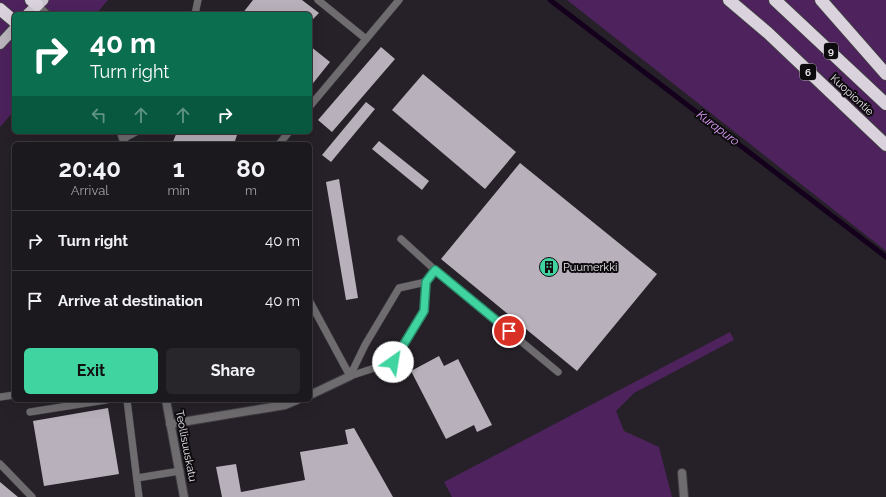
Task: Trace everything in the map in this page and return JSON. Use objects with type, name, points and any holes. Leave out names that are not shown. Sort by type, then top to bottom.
[{"type":"highway","name":"Kuopiontie","points":[[729,0],[768,33],[886,145]]},
{"type":"highway","name":"Kuopiontie","points":[[775,0],[886,104]]},
{"type":"highway","points":[[821,0],[886,74]]},
{"type":"highway","points":[[30,12],[39,5]]},
{"type":"highway","points":[[0,8],[12,19]]},
{"type":"main road","points":[[0,44],[12,31]]},
{"type":"street","points":[[312,394],[350,376]]},
{"type":"street","name":"Teollisuuskatu","points":[[166,402],[184,497]]},
{"type":"street","points":[[170,424],[285,405],[292,402]]},
{"type":"street","points":[[682,474],[684,497]]},
{"type":"lane","points":[[195,12],[198,0]]},
{"type":"lane","points":[[318,0],[366,39]]},
{"type":"lane","points":[[312,104],[399,0]]},
{"type":"lane","points":[[281,142],[287,134]]},
{"type":"lane","points":[[401,239],[435,270],[558,372]]},
{"type":"lane","points":[[350,376],[393,362],[424,311],[426,282],[435,270]]},
{"type":"lane","points":[[350,376],[365,345],[399,288],[426,282]]},
{"type":"lane","points":[[312,306],[350,376]]},
{"type":"lane","points":[[0,396],[12,394]]},
{"type":"lane","points":[[30,412],[93,402]]},
{"type":"lane","points":[[127,402],[139,497]]},
{"type":"lane","points":[[0,464],[32,497]]},
{"type":"lane","points":[[137,478],[180,471]]},
{"type":"shaded area","points":[[0,0],[108,0],[98,12],[12,12],[12,113],[0,127]]},
{"type":"shaded area","points":[[567,0],[886,0],[886,251]]},
{"type":"shaded area","points":[[730,332],[734,340],[634,393],[616,411],[624,431],[659,447],[672,497],[452,497],[444,482]]},
{"type":"building","points":[[253,0],[302,0],[319,13],[312,20],[312,12],[244,12]]},
{"type":"building","points":[[381,47],[395,59],[332,132],[318,120]]},
{"type":"building","points":[[312,48],[330,62],[312,84]]},
{"type":"building","points":[[423,74],[516,152],[485,189],[392,110]]},
{"type":"building","points":[[366,102],[375,109],[331,162],[322,155]]},
{"type":"building","points":[[176,134],[237,134],[235,142],[173,142]]},
{"type":"building","points":[[379,141],[429,181],[422,190],[372,149]]},
{"type":"building","name":"Puumerkki","points":[[520,163],[657,274],[577,371],[441,259]]},
{"type":"building","points":[[339,179],[358,298],[346,300],[326,182]]},
{"type":"building","points":[[439,356],[444,366],[458,359],[492,425],[477,432],[474,425],[446,439],[411,371]]},
{"type":"building","points":[[108,408],[119,474],[44,486],[33,421]]},
{"type":"building","points":[[354,428],[393,497],[222,497],[216,467],[236,464],[241,492],[305,480],[300,452],[348,444],[345,430]]},
{"type":"building","points":[[0,482],[18,497],[0,497]]},
{"type":"waterway","name":"Kurapuro","points":[[550,0],[886,257]]},
{"type":"place","name":"Puumerkki","points":[[549,267]]},
{"type":"route","points":[[393,362],[424,311],[426,282],[435,270],[509,331]]}]
